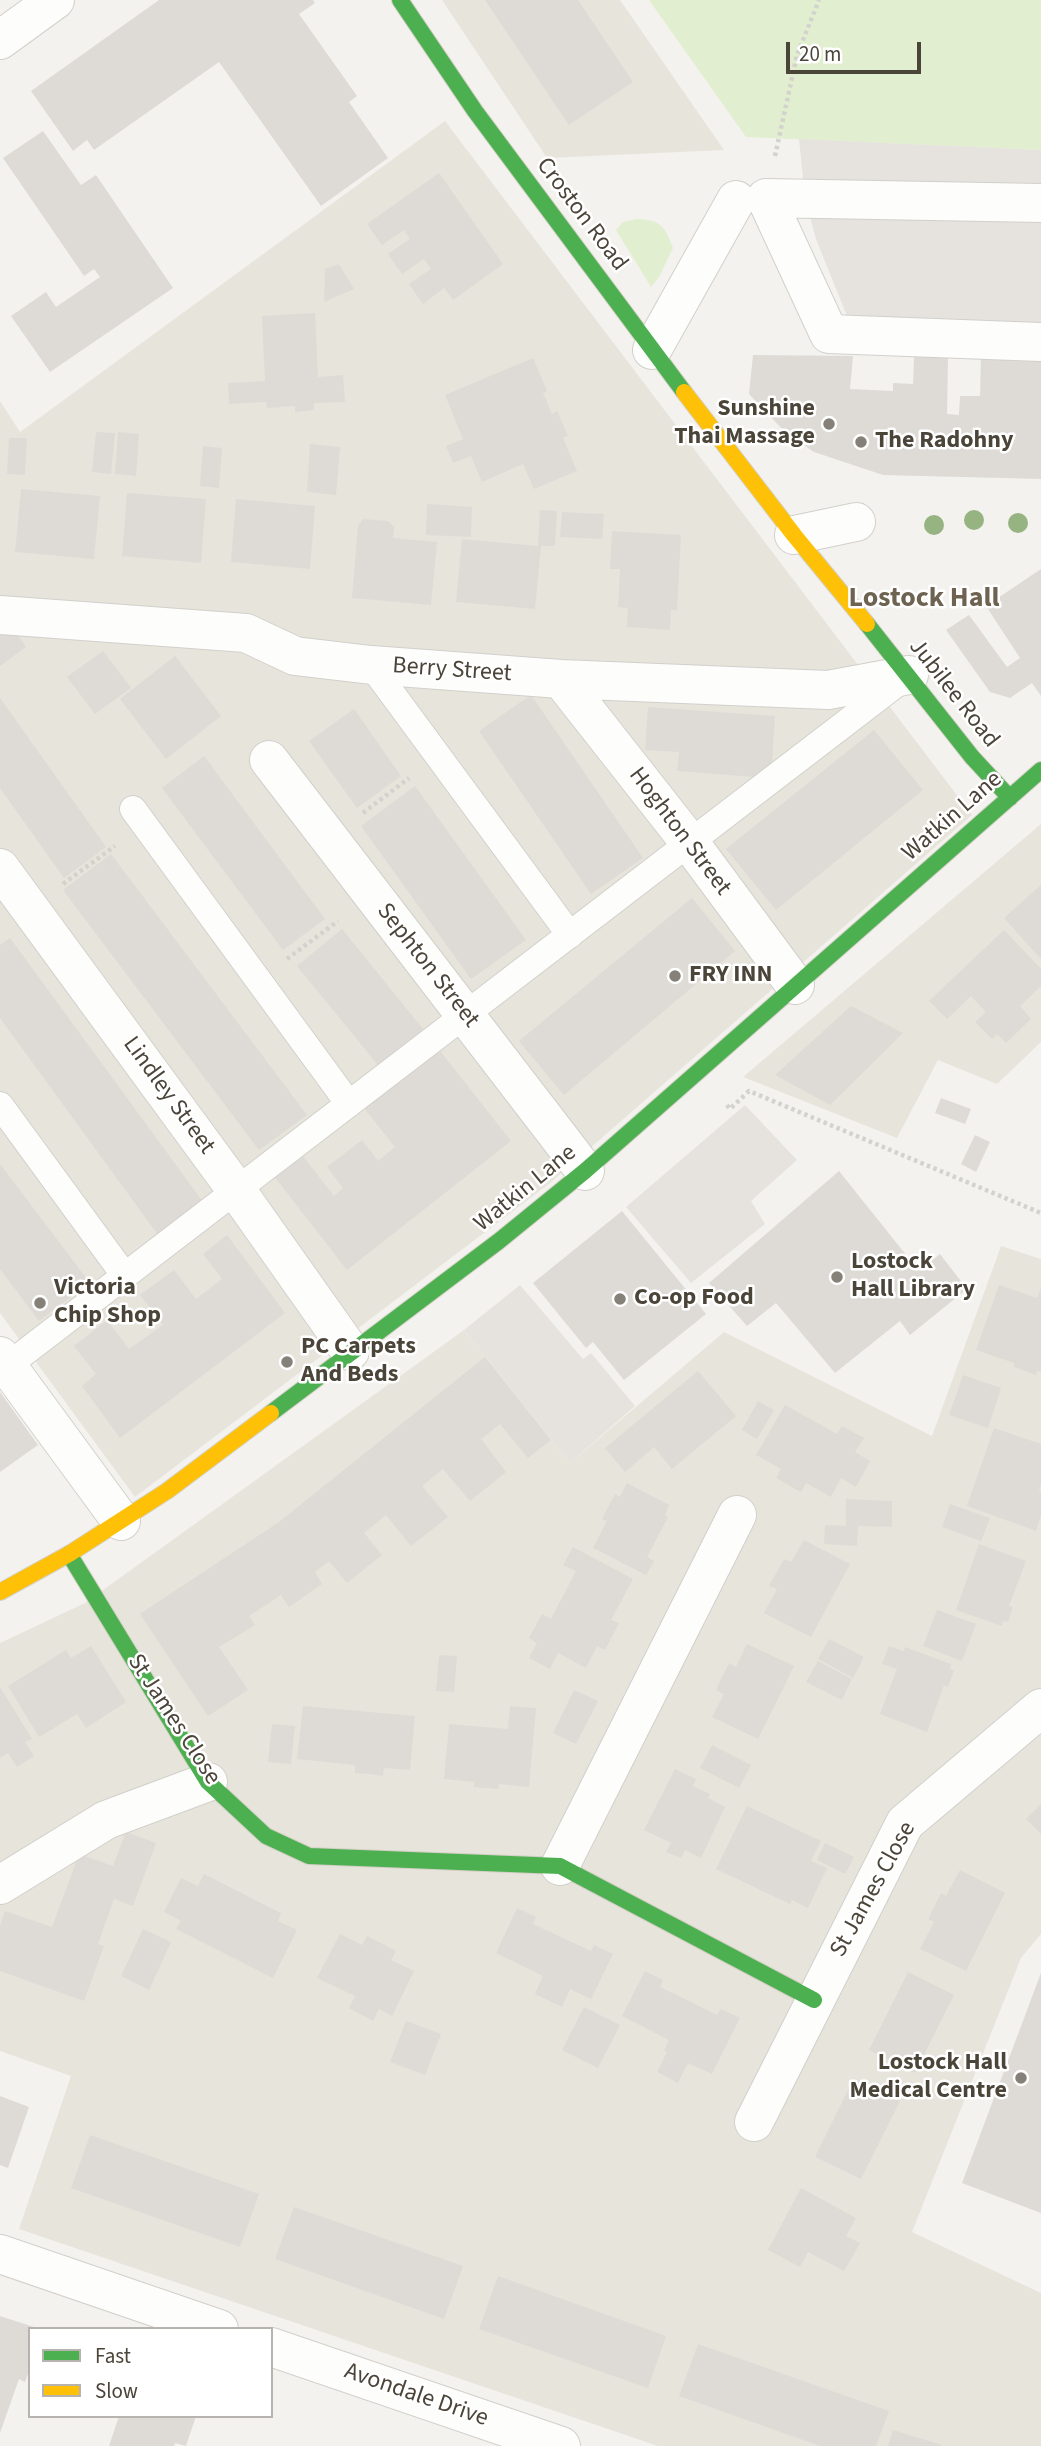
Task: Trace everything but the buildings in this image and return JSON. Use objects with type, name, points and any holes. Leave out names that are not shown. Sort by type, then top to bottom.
[{"type":"street","points":[[0,40],[55,0]]},
{"type":"street","name":"Croston Road","points":[[400,0],[475,111],[732,453]]},
{"type":"street","points":[[652,350],[751,199]]},
{"type":"street","points":[[751,199],[1041,203]]},
{"type":"street","points":[[751,199],[830,334],[1041,342]]},
{"type":"street","name":"Jubilee Road","points":[[732,453],[794,535],[909,674],[972,757],[1010,798]]},
{"type":"street","points":[[794,535],[856,522]]},
{"type":"street","name":"Berry Street","points":[[0,615],[246,633],[295,656],[371,665],[561,679],[828,690],[909,674]]},
{"type":"street","name":"Hoghton Street","points":[[561,679],[690,843],[795,985]]},
{"type":"street","name":"Sephton Street","points":[[269,760],[585,1171]]},
{"type":"street","name":"Watkin Lane","points":[[0,1592],[69,1554],[167,1491],[341,1339],[499,1241],[701,1071],[1041,770]]},
{"type":"street","name":"Lindley Street","points":[[0,868],[237,1191],[341,1339]]},
{"type":"street","points":[[4,1361],[121,1521]]},
{"type":"street","points":[[560,1866],[737,1514]]},
{"type":"street","name":"St James Close","points":[[69,1554],[208,1782],[266,1836],[309,1856],[560,1866],[814,2000]]},
{"type":"street","name":"St James Close","points":[[754,2122],[905,1824],[1041,1708]]},
{"type":"street","points":[[0,1885],[106,1820],[208,1782]]},
{"type":"street","points":[[0,2254],[213,2327]]},
{"type":"street","name":"Avondale Drive","points":[[273,2348],[561,2446]]},
{"type":"lane","points":[[371,665],[570,934]]},
{"type":"lane","points":[[4,1361],[125,1276],[237,1191],[909,674]]},
{"type":"lane","points":[[139,816],[349,1104]]},
{"type":"lane","points":[[0,1105],[125,1276]]},
{"type":"path","points":[[751,199],[797,55],[819,0]]},
{"type":"path","points":[[329,839],[438,755]]},
{"type":"path","points":[[35,914],[52,892],[139,816]]},
{"type":"path","points":[[258,981],[373,895]]},
{"type":"path","points":[[701,1071],[730,1109],[749,1091],[1041,1213]]},
{"type":"shaded area","points":[[442,0],[620,0],[724,150],[547,158]]},
{"type":"shaded area","points":[[445,121],[972,815],[550,1183],[135,1497],[0,1313],[0,401],[20,432]]},
{"type":"shaded area","points":[[799,139],[1041,150],[1041,329],[849,321],[816,239],[805,199]]},
{"type":"shaded area","points":[[1041,824],[1041,1042],[997,1084],[938,1060],[897,1138],[743,1077]]},
{"type":"shaded area","points":[[745,1105],[797,1160],[751,1201],[765,1224],[691,1283],[626,1207]]},
{"type":"shaded area","points":[[1001,1246],[1041,1259],[1041,1934],[1021,1958],[912,2232],[1041,2293],[1041,2446],[658,2446],[19,2229],[71,2076],[0,2051],[0,1643],[85,1603],[464,1330],[570,1463],[724,1332],[932,1436]]},
{"type":"shaded area","points":[[520,1285],[583,1359],[591,1353],[635,1406],[570,1463],[464,1330]]},
{"type":"green space","points":[[649,0],[1041,0],[1041,150],[746,137]]},
{"type":"green space","points":[[636,219],[660,225],[673,248],[651,287],[616,230],[623,222]]},
{"type":"traffic: fast","points":[[400,0],[475,111],[684,392]]},
{"type":"traffic: fast","points":[[867,624],[972,757],[1010,798]]},
{"type":"traffic: fast","points":[[271,1413],[499,1241],[585,1171],[1041,770]]},
{"type":"traffic: fast","points":[[69,1554],[208,1782],[266,1836],[309,1856],[560,1866],[814,2000]]},
{"type":"traffic: slow","points":[[684,392],[794,535],[867,624]]},
{"type":"traffic: slow","points":[[0,1592],[69,1554],[167,1491],[271,1413]]},
{"type":"place","name":"Sunshine Thai Massage","points":[[829,424]]},
{"type":"place","name":"The Radohny","points":[[861,442]]},
{"type":"place","name":"FRY INN","points":[[675,976]]},
{"type":"place","name":"Lostock Hall Library","points":[[837,1277]]},
{"type":"place","name":"Co-op Food","points":[[620,1299]]},
{"type":"place","name":"Victoria Chip Shop","points":[[40,1303]]},
{"type":"place","name":"PC Carpets And Beds","points":[[287,1362]]},
{"type":"place","name":"Lostock Hall Medical Centre","points":[[1021,2078]]},
{"type":"district","name":"Lostock Hall","points":[[924,600]]}]
